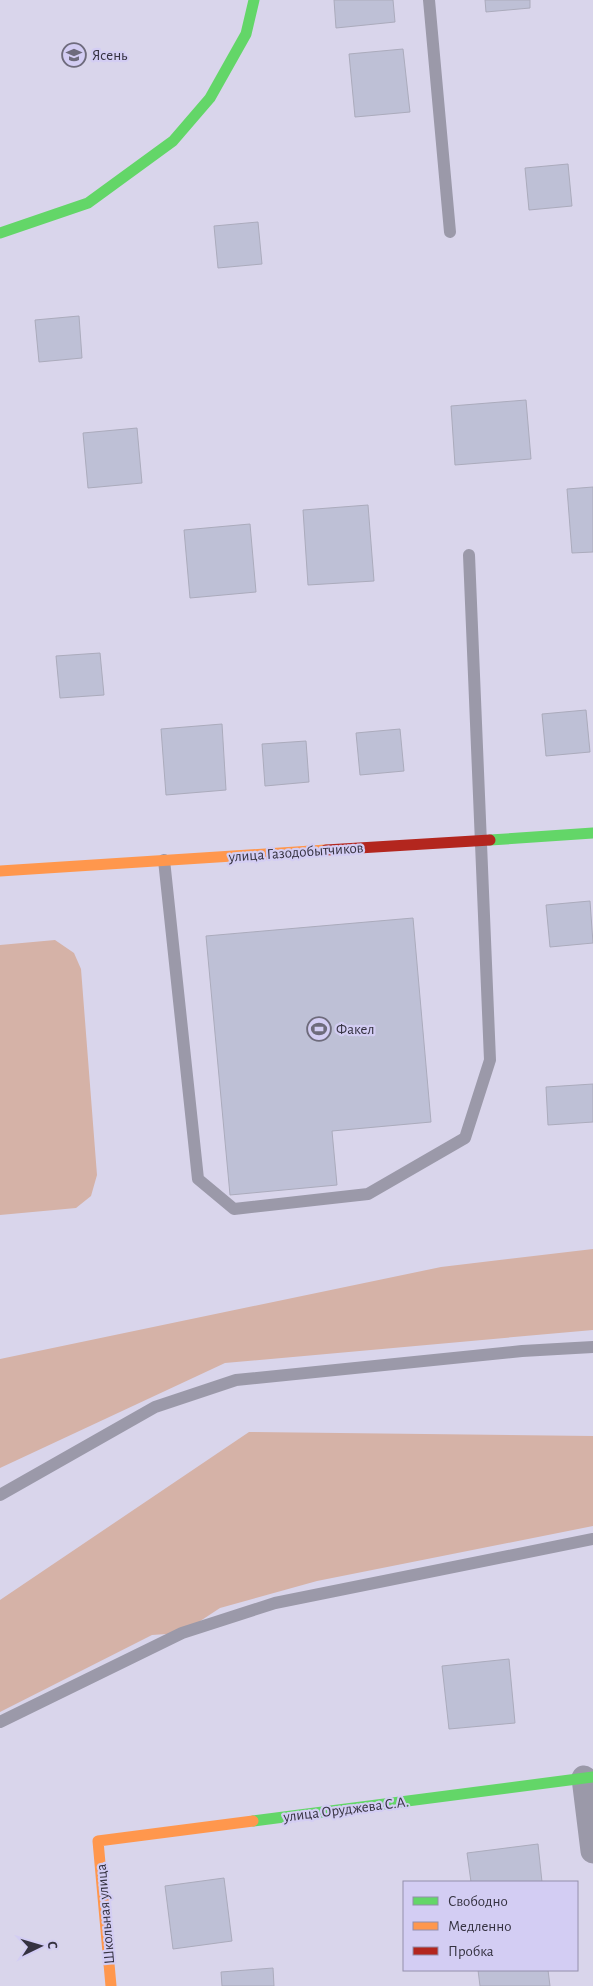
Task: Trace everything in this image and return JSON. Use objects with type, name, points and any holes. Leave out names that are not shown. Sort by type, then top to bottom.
[{"type":"street","points":[[0,233],[88,203],[173,141],[210,98],[246,34],[254,0]]},
{"type":"street","name":"улица Газодобытчиков","points":[[0,871],[593,833]]},
{"type":"street","points":[[588,1778],[593,1851]]},
{"type":"street","name":"улица Оруджева С.А.","points":[[98,1841],[588,1778]]},
{"type":"street","name":"Школьная улица","points":[[98,1841],[111,1986]]},
{"type":"lane","points":[[429,0],[450,232]]},
{"type":"lane","points":[[164,860],[198,1178],[234,1209],[368,1194],[465,1138],[490,1060],[469,556]]},
{"type":"lane","points":[[0,1495],[155,1407],[236,1380],[522,1351],[593,1347]]},
{"type":"lane","points":[[0,1722],[182,1633],[275,1603],[593,1540]]},
{"type":"shaded area","points":[[55,940],[74,953],[81,969],[97,1175],[91,1196],[76,1208],[0,1215],[0,945]]},
{"type":"shaded area","points":[[593,1249],[593,1330],[225,1363],[0,1468],[0,1359],[441,1267]]},
{"type":"shaded area","points":[[249,1432],[593,1436],[593,1526],[317,1581],[220,1608],[182,1633],[152,1635],[0,1712],[0,1600]]},
{"type":"building","points":[[334,0],[393,0],[395,22],[336,28]]},
{"type":"building","points":[[485,0],[530,0],[530,8],[486,12]]},
{"type":"building","points":[[403,49],[410,112],[355,117],[349,54]]},
{"type":"building","points":[[568,164],[572,206],[529,210],[525,168]]},
{"type":"building","points":[[258,222],[262,264],[218,268],[214,226]]},
{"type":"building","points":[[79,316],[82,358],[39,362],[35,320]]},
{"type":"building","points":[[526,400],[531,459],[455,465],[451,406]]},
{"type":"building","points":[[137,428],[142,483],[88,488],[83,433]]},
{"type":"building","points":[[593,487],[593,552],[572,553],[567,489]]},
{"type":"building","points":[[368,505],[374,581],[308,585],[303,510]]},
{"type":"building","points":[[250,524],[256,592],[190,598],[184,530]]},
{"type":"building","points":[[100,653],[104,695],[60,698],[56,656]]},
{"type":"building","points":[[586,710],[590,752],[546,756],[542,714]]},
{"type":"building","points":[[222,724],[226,790],[166,795],[161,729]]},
{"type":"building","points":[[400,729],[404,771],[360,775],[356,733]]},
{"type":"building","points":[[306,741],[309,782],[265,786],[262,744]]},
{"type":"building","points":[[590,901],[593,943],[550,947],[546,905]]},
{"type":"building","name":"Факел","points":[[413,918],[431,1122],[332,1131],[337,1185],[230,1195],[206,936]]},
{"type":"building","points":[[593,1084],[593,1122],[548,1125],[546,1087]]},
{"type":"building","points":[[509,1659],[515,1723],[449,1729],[442,1666]]},
{"type":"building","points":[[538,1844],[542,1881],[471,1881],[467,1853]]},
{"type":"building","points":[[224,1878],[232,1941],[173,1949],[165,1886]]},
{"type":"building","points":[[273,1968],[274,1986],[222,1986],[221,1972]]},
{"type":"building","points":[[478,1971],[548,1971],[550,1986],[480,1986]]},
{"type":"traffic: fast","points":[[0,233],[88,203],[173,141],[210,98],[246,34],[254,0]]},
{"type":"traffic: fast","points":[[490,840],[593,833]]},
{"type":"traffic: fast","points":[[253,1821],[593,1777]]},
{"type":"traffic: slow","points":[[0,871],[326,850]]},
{"type":"traffic: slow","points":[[111,1986],[98,1841],[253,1821]]},
{"type":"traffic: jam","points":[[326,850],[490,840]]},
{"type":"place","name":"Ясень","points":[[74,55]]},
{"type":"place","name":"Факел","points":[[319,1029]]}]
